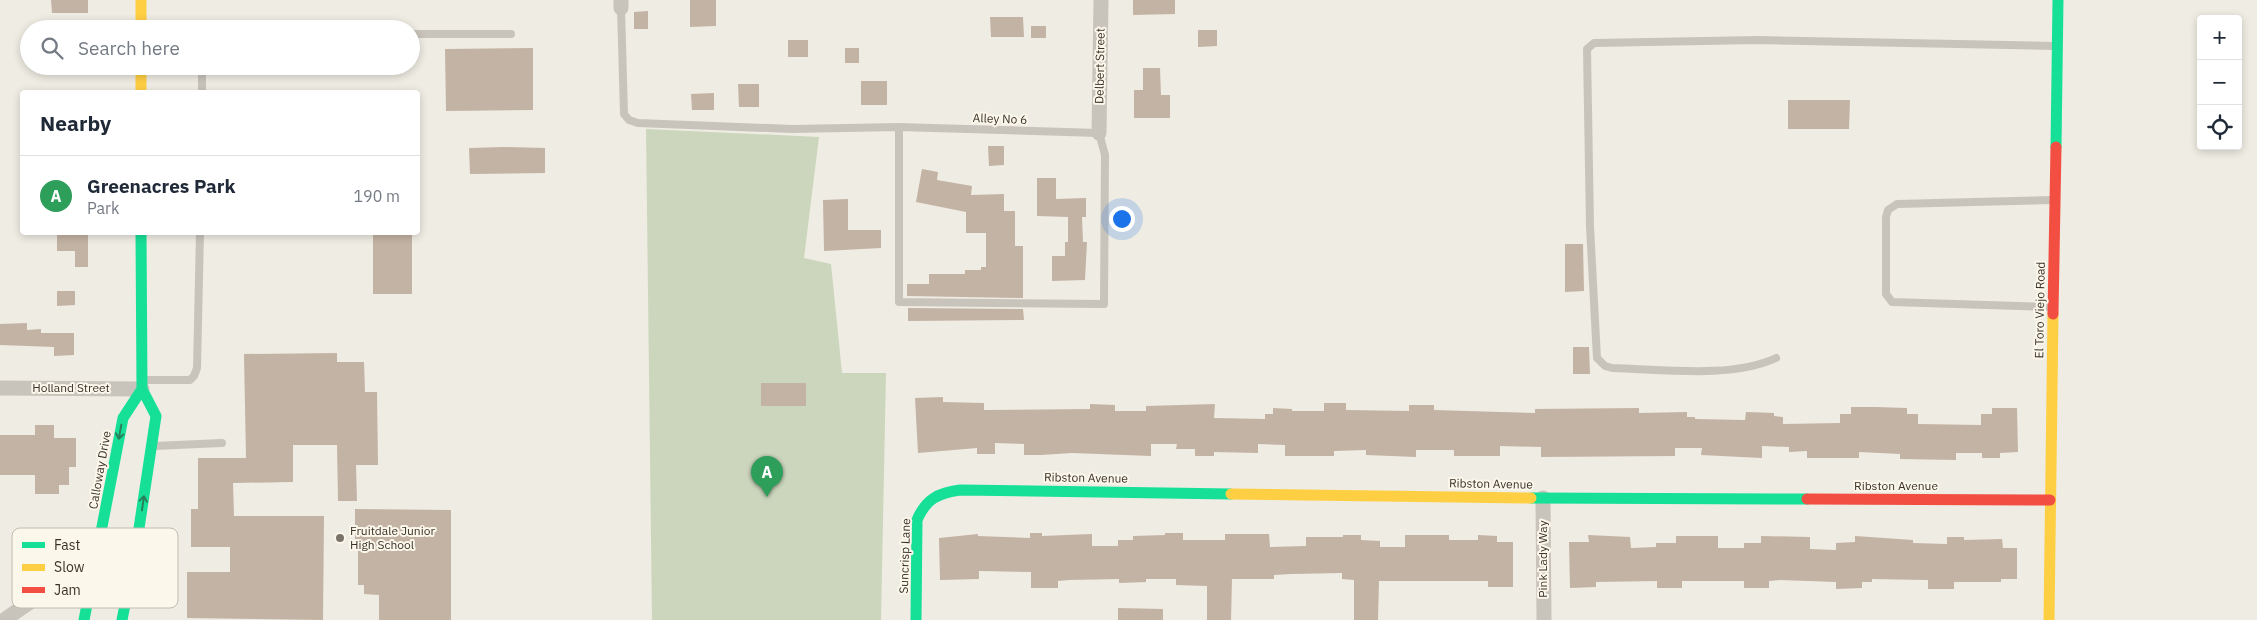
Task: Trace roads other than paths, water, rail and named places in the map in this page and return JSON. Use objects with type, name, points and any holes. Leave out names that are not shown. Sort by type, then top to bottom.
[{"type":"street","points":[[141,0],[141,20]]},
{"type":"street","name":"Delbert Street","points":[[1099,133],[1101,0]]},
{"type":"street","name":"El Toro Viejo Road","points":[[2049,620],[2058,0]]},
{"type":"street","points":[[141,75],[141,90]]},
{"type":"street","points":[[139,528],[156,416],[142,384],[142,235]]},
{"type":"street","name":"Holland Street","points":[[0,388],[142,384]]},
{"type":"street","name":"Calloway Drive","points":[[102,528],[123,418],[142,384]]},
{"type":"street","name":"Ribston Avenue","points":[[932,497],[960,490],[1543,498],[2050,500]]},
{"type":"street","name":"Suncrisp Lane","points":[[916,620],[917,520],[923,506],[932,497]]},
{"type":"street","name":"Pink Lady Way","points":[[1543,498],[1544,620]]},
{"type":"street","points":[[4,620],[21,608]]},
{"type":"lane","name":"Alley No 6","points":[[621,4],[624,114],[629,120],[645,125],[792,129],[899,127],[1099,133]]},
{"type":"lane","points":[[420,34],[511,34]]},
{"type":"lane","points":[[1776,358],[1760,365],[1720,370],[1662,370],[1612,368],[1605,366],[1597,358],[1590,227],[1587,49],[1589,46],[1594,43],[1758,40],[2058,46]]},
{"type":"lane","points":[[202,75],[202,90]]},
{"type":"lane","points":[[899,127],[899,302],[1104,304],[1105,155],[1099,133]]},
{"type":"lane","points":[[2054,307],[1892,302],[1886,294],[1886,217],[1888,210],[1897,204],[2055,200]]},
{"type":"lane","points":[[142,384],[190,380],[194,376],[197,368],[200,235]]},
{"type":"lane","points":[[152,446],[222,444]]},
{"type":"place","name":"Greenacres Park","points":[[767,497]]},
{"type":"place","name":"Fruitdale Junior High School","points":[[340,538]]}]
